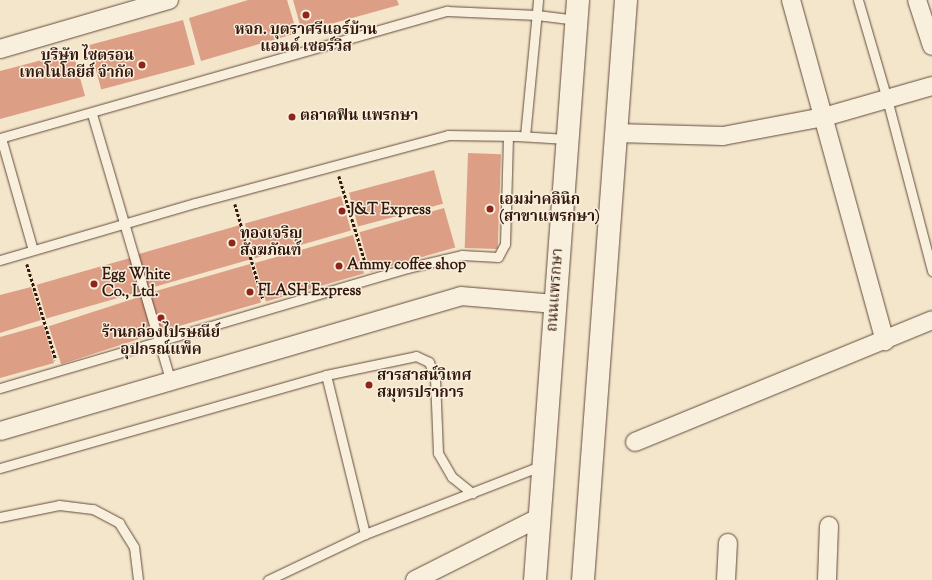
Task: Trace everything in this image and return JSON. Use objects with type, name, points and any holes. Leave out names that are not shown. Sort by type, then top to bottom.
[{"type":"main road","points":[[583,580],[626,0]]},
{"type":"main road","name":"ถนนแพรกษา","points":[[535,580],[578,10]]},
{"type":"street","points":[[0,49],[169,0]]},
{"type":"street","points":[[791,0],[884,341]]},
{"type":"street","points":[[917,0],[932,46]]},
{"type":"street","points":[[616,133],[723,136],[824,117],[932,86]]},
{"type":"street","points":[[0,431],[462,296],[555,304]]},
{"type":"street","points":[[634,442],[884,341],[932,320]]},
{"type":"street","points":[[415,580],[540,517]]},
{"type":"street","points":[[827,580],[829,526]]},
{"type":"street","points":[[726,580],[728,543]]},
{"type":"lane","points":[[525,136],[538,15],[538,0]]},
{"type":"lane","points":[[858,0],[887,99],[932,271]]},
{"type":"lane","points":[[28,251],[0,138],[92,114],[447,11],[538,15],[578,10]]},
{"type":"lane","points":[[92,114],[171,382]]},
{"type":"lane","points":[[0,260],[232,193],[448,135],[525,136],[568,140]]},
{"type":"lane","points":[[0,388],[370,278],[462,255],[498,258],[504,244],[508,136]]},
{"type":"lane","points":[[0,468],[326,375],[416,356],[429,362],[435,378],[438,453],[452,477],[472,493]]},
{"type":"lane","points":[[326,375],[365,534]]},
{"type":"lane","points":[[268,580],[365,534],[543,465]]},
{"type":"lane","points":[[0,517],[14,512],[59,505],[93,510],[119,523],[134,547],[138,580]]},
{"type":"path","points":[[336,164],[370,278]]},
{"type":"path","points":[[232,193],[266,309]]},
{"type":"path","points":[[28,251],[59,370]]},
{"type":"building","points":[[248,0],[287,0],[297,33],[201,61],[189,18]]},
{"type":"building","points":[[293,0],[397,0],[399,5],[302,32]]},
{"type":"building","points":[[183,20],[195,64],[101,90],[89,45]]},
{"type":"building","points":[[73,52],[85,96],[0,119],[0,71]]},
{"type":"building","points":[[468,153],[501,154],[498,249],[465,248]]},
{"type":"building","points":[[434,170],[443,204],[358,227],[349,193]]},
{"type":"building","points":[[341,196],[351,231],[255,258],[245,224]]},
{"type":"building","points":[[444,208],[455,247],[371,272],[359,232]]},
{"type":"building","points":[[240,225],[250,260],[146,289],[136,255]]},
{"type":"building","points":[[353,235],[364,273],[266,302],[255,263]]},
{"type":"building","points":[[130,258],[140,292],[46,318],[37,285]]},
{"type":"building","points":[[250,264],[261,302],[159,332],[148,293]]},
{"type":"building","points":[[31,287],[41,320],[0,333],[0,295]]},
{"type":"building","points":[[142,296],[154,334],[61,364],[49,326]]},
{"type":"building","points":[[43,325],[54,363],[0,378],[0,337]]},
{"type":"place","name":"หจก. บุตราศรีแอร์บ้าน แอนด์ เซอร์วิส","points":[[306,15]]},
{"type":"place","name":"บริษัท ไซตรอน เทคโนโลยีส์ จำกัด","points":[[142,65]]},
{"type":"place","name":"ตลาดฟิน แพรกษา","points":[[292,117]]},
{"type":"place","name":"เอมม่าคลินิก (สาขาแพรกษา)","points":[[490,209]]},
{"type":"place","name":"J&T Express","points":[[342,211]]},
{"type":"place","name":"ทองเจริญ สังฆภัณฑ์","points":[[232,243]]},
{"type":"place","name":"Ammy coffee shop","points":[[339,266]]},
{"type":"place","name":"Egg White Co., Ltd.","points":[[94,284]]},
{"type":"place","name":"FLASH Express","points":[[250,292]]},
{"type":"place","name":"ร้านกล่องไปรษณีย์ อุปกรณ์แพ็ค","points":[[161,318]]},
{"type":"place","name":"สารสาสน์วิเทศ สมุทรปราการ","points":[[369,385]]}]
